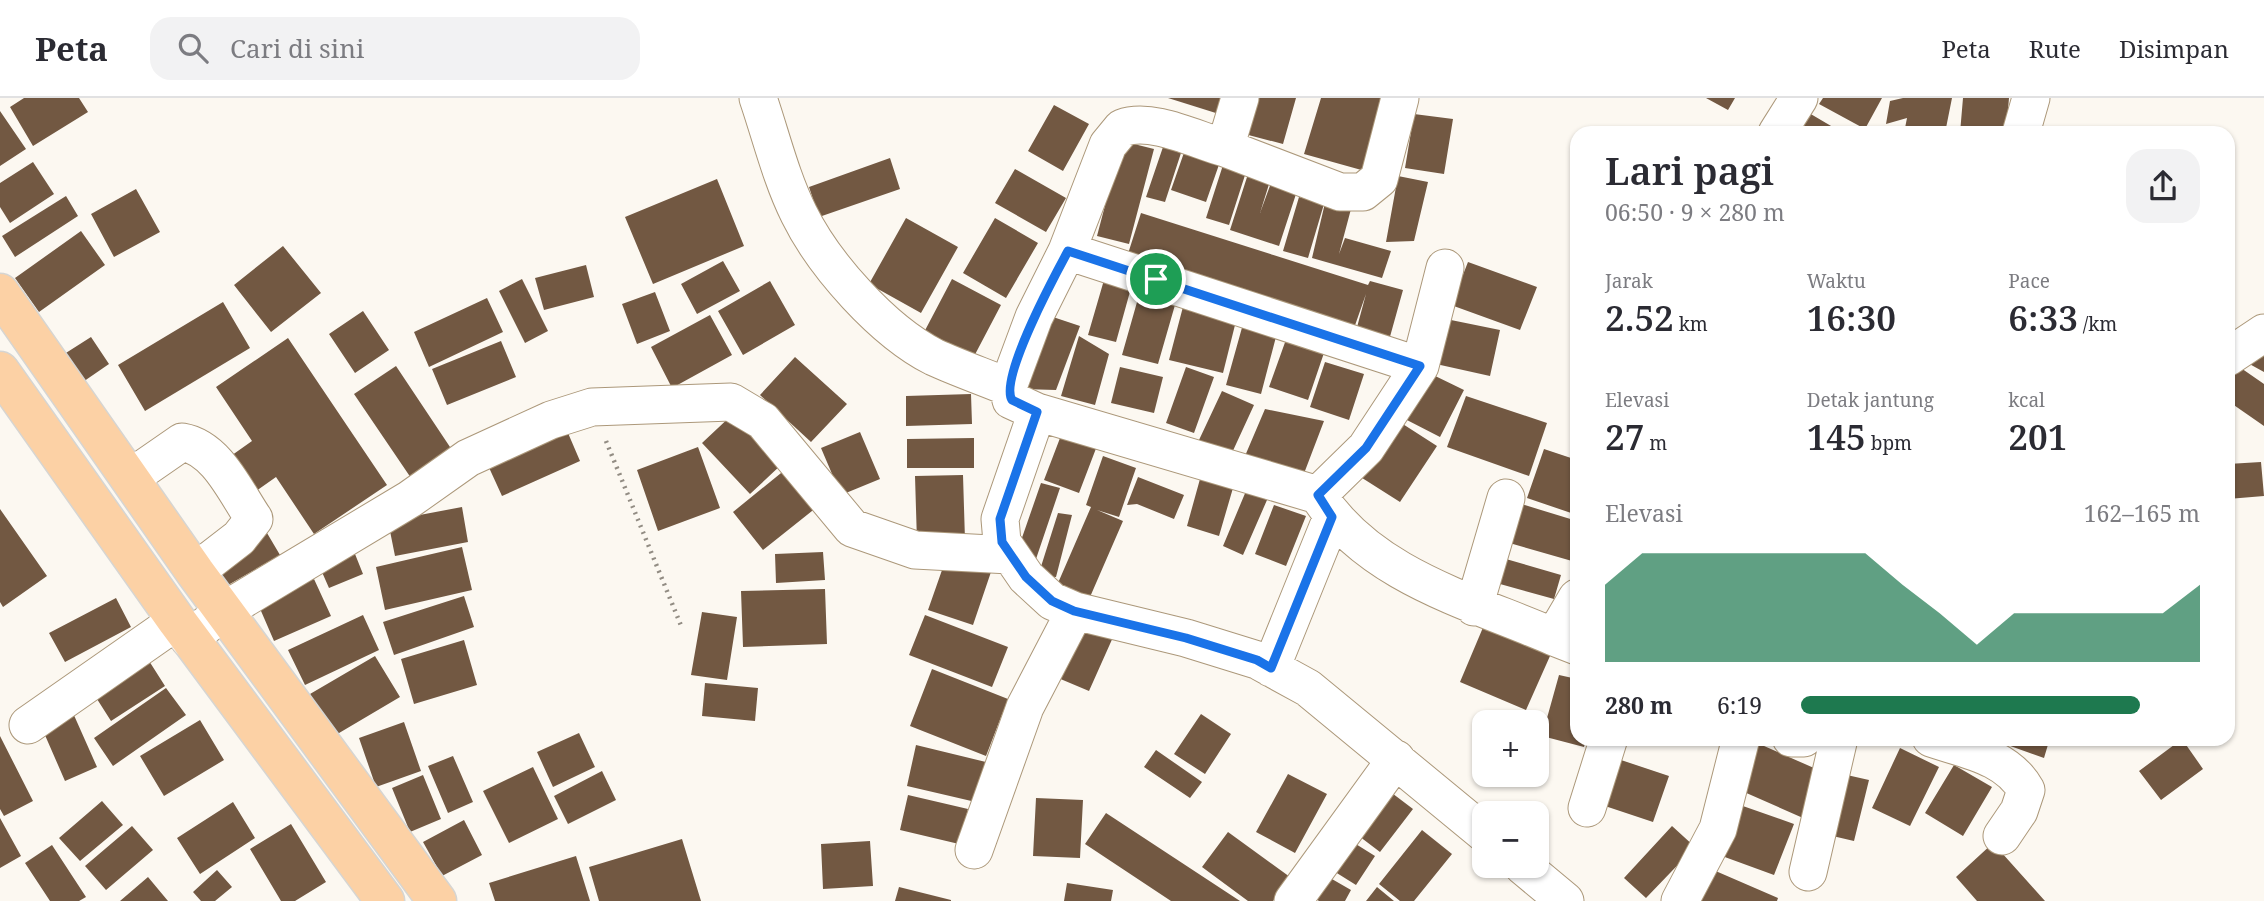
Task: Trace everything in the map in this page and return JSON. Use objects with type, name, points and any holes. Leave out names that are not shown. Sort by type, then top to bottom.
[{"type":"main road","points":[[0,293],[195,572],[436,901]]},
{"type":"main road","points":[[0,371],[183,630],[385,901]]},
{"type":"street","points":[[758,98],[799,214],[818,247],[857,293],[904,337],[933,356],[1008,387]]},
{"type":"street","points":[[1225,149],[1240,98]]},
{"type":"street","points":[[1400,98],[1379,179],[1363,192],[1340,191],[1155,127],[1136,125],[1122,128],[1115,134],[1105,153],[1068,251],[1034,317],[1008,387],[1012,400],[1037,412],[1325,506],[1392,564],[1445,595],[1566,641]]},
{"type":"street","points":[[1781,126],[1799,98]]},
{"type":"street","points":[[2023,126],[2031,98]]},
{"type":"street","points":[[1068,251],[1420,366]]},
{"type":"street","points":[[1271,668],[1325,506],[1420,366],[1445,268]]},
{"type":"street","points":[[2235,352],[2264,333]]},
{"type":"street","points":[[28,725],[183,630],[225,610],[379,519],[468,458],[551,419],[592,407],[731,402],[763,421],[852,528],[915,550],[1010,555]]},
{"type":"street","points":[[1037,412],[1000,519],[1002,542],[1026,577],[1052,601],[1074,611],[1186,638],[1257,660],[1308,688],[1472,823]]},
{"type":"street","points":[[130,478],[181,442],[196,444],[212,457],[254,519],[239,538],[195,572]]},
{"type":"street","points":[[1474,607],[1506,498]]},
{"type":"street","points":[[974,850],[1025,707],[1074,611]]},
{"type":"street","points":[[1587,808],[1606,746]]},
{"type":"street","points":[[1680,901],[1718,829],[1739,746]]},
{"type":"street","points":[[1808,872],[1837,746]]},
{"type":"street","points":[[1955,746],[2016,773],[2026,790],[2019,811],[2002,835]]},
{"type":"street","points":[[1293,901],[1396,759]]},
{"type":"street","points":[[1537,878],[1565,901]]},
{"type":"path","points":[[592,407],[682,628]]},
{"type":"building","points":[[24,98],[79,98],[88,112],[33,146],[10,107]]},
{"type":"building","points":[[1168,98],[1224,98],[1219,114]]},
{"type":"building","points":[[1246,98],[1296,98],[1283,144],[1237,132]]},
{"type":"building","points":[[1321,98],[1387,98],[1365,171],[1304,154]]},
{"type":"building","points":[[1706,98],[1735,98],[1728,110]]},
{"type":"building","points":[[1823,98],[1882,98],[1867,126],[1859,126],[1819,104]]},
{"type":"building","points":[[1903,98],[1952,98],[1946,126],[1905,126],[1907,118],[1886,124],[1890,101]]},
{"type":"building","points":[[1963,98],[2009,98],[2007,126],[1961,126]]},
{"type":"building","points":[[1054,105],[1089,124],[1063,171],[1028,151]]},
{"type":"building","points":[[0,111],[26,149],[0,166]]},
{"type":"building","points":[[1809,113],[1831,126],[1801,126]]},
{"type":"building","points":[[1414,114],[1453,119],[1444,174],[1405,168]]},
{"type":"building","points":[[1122,141],[1154,149],[1129,244],[1097,236]]},
{"type":"building","points":[[1187,144],[1222,156],[1206,202],[1171,190]]},
{"type":"building","points":[[1163,147],[1181,153],[1165,202],[1146,197]]},
{"type":"building","points":[[890,158],[900,189],[819,217],[809,187]]},
{"type":"building","points":[[33,162],[54,194],[10,223],[0,207],[0,183]]},
{"type":"building","points":[[1223,165],[1246,172],[1229,225],[1206,218]]},
{"type":"building","points":[[1015,169],[1066,198],[1046,232],[995,203]]},
{"type":"building","points":[[1248,174],[1270,181],[1260,213],[1271,183],[1297,191],[1279,246],[1230,230]]},
{"type":"building","points":[[1398,176],[1428,182],[1414,241],[1386,242]]},
{"type":"building","points":[[717,179],[744,246],[653,284],[625,217]]},
{"type":"building","points":[[136,189],[160,232],[114,257],[91,214]]},
{"type":"building","points":[[66,196],[78,216],[15,257],[2,236]]},
{"type":"building","points":[[1299,197],[1324,204],[1308,258],[1283,251]]},
{"type":"building","points":[[1325,203],[1351,209],[1339,254],[1345,238],[1391,251],[1382,278],[1312,258]]},
{"type":"building","points":[[1141,213],[1368,285],[1370,281],[1403,290],[1386,351],[1353,342],[1366,294],[1353,331],[1126,260]]},
{"type":"building","points":[[906,218],[958,247],[921,313],[869,284]]},
{"type":"building","points":[[995,218],[1038,243],[1006,298],[963,273]]},
{"type":"building","points":[[81,231],[105,265],[39,312],[15,278]]},
{"type":"building","points":[[283,246],[321,293],[271,332],[234,285]]},
{"type":"building","points":[[723,261],[740,291],[697,314],[681,284]]},
{"type":"building","points":[[1468,262],[1537,287],[1520,330],[1451,305]]},
{"type":"building","points":[[586,265],[594,297],[544,310],[535,278]]},
{"type":"building","points":[[522,279],[548,331],[525,343],[499,291]]},
{"type":"building","points":[[952,279],[1001,305],[970,364],[921,338]]},
{"type":"building","points":[[1104,280],[1131,288],[1116,342],[1088,335]]},
{"type":"building","points":[[770,281],[795,325],[743,355],[718,311]]},
{"type":"building","points":[[1141,288],[1177,298],[1158,364],[1122,355]]},
{"type":"building","points":[[655,292],[670,331],[637,344],[622,304]]},
{"type":"building","points":[[487,298],[503,332],[429,367],[414,332]]},
{"type":"building","points":[[223,302],[250,348],[145,411],[118,365]]},
{"type":"building","points":[[1184,303],[1237,317],[1223,373],[1169,360]]},
{"type":"building","points":[[363,311],[389,350],[355,373],[329,334]]},
{"type":"building","points":[[710,315],[732,355],[672,388],[651,347]]},
{"type":"building","points":[[1047,315],[1080,326],[1056,390],[1022,389]]},
{"type":"building","points":[[1446,319],[1500,330],[1490,376],[1436,364]]},
{"type":"building","points":[[1243,324],[1277,333],[1261,394],[1226,385]]},
{"type":"building","points":[[1288,334],[1326,347],[1308,400],[1269,387]]},
{"type":"building","points":[[1079,336],[1109,354],[1095,405],[1061,396]]},
{"type":"building","points":[[91,337],[109,364],[77,386],[58,358]]},
{"type":"building","points":[[288,338],[387,485],[314,534],[276,477],[252,494],[228,458],[252,441],[216,387]]},
{"type":"building","points":[[501,341],[516,377],[447,405],[432,369]]},
{"type":"building","points":[[2264,344],[2264,372],[2244,361]]},
{"type":"building","points":[[795,357],[847,404],[811,442],[760,395]]},
{"type":"building","points":[[1325,362],[1364,374],[1349,420],[1310,407]]},
{"type":"building","points":[[396,366],[452,450],[411,478],[354,394]]},
{"type":"building","points":[[2238,366],[2264,384],[2264,426],[2235,406],[2235,370]]},
{"type":"building","points":[[1120,367],[1163,377],[1154,413],[1111,403]]},
{"type":"building","points":[[1186,367],[1214,377],[1194,433],[1166,423]]},
{"type":"building","points":[[1427,372],[1464,390],[1440,437],[1403,418]]},
{"type":"building","points":[[1222,391],[1254,405],[1231,455],[1199,440]]},
{"type":"building","points":[[971,394],[972,424],[906,426],[906,396]]},
{"type":"building","points":[[1466,396],[1547,423],[1529,476],[1447,447]]},
{"type":"building","points":[[1265,409],[1324,421],[1300,484],[1242,463]]},
{"type":"building","points":[[734,413],[782,464],[750,494],[702,443]]},
{"type":"building","points":[[1395,419],[1437,446],[1400,502],[1359,476]]},
{"type":"building","points":[[1065,425],[1100,438],[1079,493],[1044,480]]},
{"type":"building","points":[[565,426],[580,461],[502,496],[486,461]]},
{"type":"building","points":[[860,432],[880,479],[841,495],[821,448]]},
{"type":"building","points":[[974,438],[974,468],[907,468],[907,439]]},
{"type":"building","points":[[698,447],[720,508],[658,531],[637,470]]},
{"type":"building","points":[[1544,449],[1570,458],[1570,513],[1527,498]]},
{"type":"building","points":[[1103,456],[1136,468],[1119,517],[1097,510],[1123,521],[1090,597],[1058,583],[1091,507],[1086,505]]},
{"type":"building","points":[[2261,462],[2264,496],[2235,498],[2235,464]]},
{"type":"building","points":[[786,469],[817,507],[763,550],[733,512]]},
{"type":"building","points":[[963,475],[965,540],[917,542],[915,476]]},
{"type":"building","points":[[1138,477],[1184,495],[1174,519],[1137,504],[1127,505]]},
{"type":"building","points":[[1200,479],[1233,488],[1219,536],[1187,526]]},
{"type":"building","points":[[1041,483],[1060,488],[1036,559],[1015,558]]},
{"type":"building","points":[[1246,491],[1267,500],[1243,555],[1223,546]]},
{"type":"building","points":[[1518,503],[1570,519],[1570,560],[1506,542]]},
{"type":"building","points":[[1274,505],[1306,516],[1286,566],[1255,554]]},
{"type":"building","points":[[462,507],[468,542],[395,556],[388,521]]},
{"type":"building","points":[[0,509],[47,576],[3,607],[0,602]]},
{"type":"building","points":[[1058,513],[1072,515],[1056,577],[1038,576]]},
{"type":"building","points":[[267,533],[280,555],[223,588],[211,566]]},
{"type":"building","points":[[462,547],[472,590],[385,610],[376,567]]},
{"type":"building","points":[[353,549],[363,574],[329,588],[318,563]]},
{"type":"building","points":[[823,552],[825,580],[776,583],[775,554]]},
{"type":"building","points":[[948,553],[992,569],[973,625],[928,610]]},
{"type":"building","points":[[1506,559],[1561,575],[1554,599],[1500,584]]},
{"type":"building","points":[[314,579],[331,616],[274,641],[258,604]]},
{"type":"building","points":[[825,589],[827,644],[743,647],[741,591]]},
{"type":"building","points":[[464,596],[474,627],[394,655],[383,622]]},
{"type":"building","points":[[116,598],[131,627],[65,662],[49,633]]},
{"type":"building","points":[[702,612],[737,617],[727,680],[691,675]]},
{"type":"building","points":[[363,615],[379,650],[305,685],[288,650]]},
{"type":"building","points":[[925,615],[1008,647],[992,687],[909,655]]},
{"type":"building","points":[[1487,618],[1554,647],[1526,710],[1460,682]]},
{"type":"building","points":[[1074,619],[1114,635],[1089,691],[1051,675]]},
{"type":"building","points":[[464,640],[477,685],[414,704],[401,659]]},
{"type":"building","points":[[144,653],[165,686],[111,721],[90,688]]},
{"type":"building","points":[[375,656],[400,697],[334,736],[310,694]]},
{"type":"building","points":[[932,669],[1008,699],[986,756],[910,726]]},
{"type":"building","points":[[1559,675],[1570,677],[1570,743],[1549,738],[1549,711]]},
{"type":"building","points":[[705,683],[758,688],[755,721],[702,716]]},
{"type":"building","points":[[166,688],[186,715],[113,766],[94,738]]},
{"type":"building","points":[[73,713],[97,767],[65,781],[41,726]]},
{"type":"building","points":[[1201,714],[1231,734],[1205,774],[1174,754]]},
{"type":"building","points":[[200,720],[224,760],[164,796],[140,756]]},
{"type":"building","points":[[404,722],[421,771],[376,787],[359,738]]},
{"type":"building","points":[[579,733],[595,767],[553,787],[537,752]]},
{"type":"building","points":[[0,736],[33,801],[4,816],[0,809]]},
{"type":"building","points":[[916,745],[990,763],[980,803],[907,786]]},
{"type":"building","points":[[1753,746],[1764,746],[1823,772],[1803,818],[1735,788]]},
{"type":"building","points":[[2010,746],[2048,746],[2044,758]]},
{"type":"building","points":[[2173,746],[2187,746],[2203,769],[2161,800],[2139,771]]},
{"type":"building","points":[[1900,748],[1939,767],[1910,826],[1872,808]]},
{"type":"building","points":[[1156,750],[1202,782],[1190,798],[1144,767]]},
{"type":"building","points":[[453,756],[473,802],[448,813],[428,766]]},
{"type":"building","points":[[1618,759],[1669,776],[1653,822],[1602,805]]},
{"type":"building","points":[[1954,765],[1992,787],[1963,836],[1925,813]]},
{"type":"building","points":[[533,767],[558,819],[509,843],[483,791]]},
{"type":"building","points":[[602,771],[616,800],[568,824],[554,796]]},
{"type":"building","points":[[1838,773],[1869,780],[1854,841],[1824,834]]},
{"type":"building","points":[[1288,774],[1327,794],[1295,853],[1256,832]]},
{"type":"building","points":[[423,775],[441,819],[410,832],[392,788]]},
{"type":"building","points":[[1380,784],[1413,809],[1380,852],[1347,827]]},
{"type":"building","points":[[908,795],[968,809],[959,844],[900,830]]},
{"type":"building","points":[[1036,798],[1083,800],[1080,858],[1033,856]]},
{"type":"building","points":[[102,801],[123,825],[80,861],[59,838]]},
{"type":"building","points":[[233,802],[255,838],[200,874],[177,838]]},
{"type":"building","points":[[1740,805],[1794,824],[1774,875],[1722,856]]},
{"type":"building","points":[[1106,813],[1240,901],[1171,901],[1085,844]]},
{"type":"building","points":[[0,818],[21,856],[0,868]]},
{"type":"building","points":[[464,820],[482,855],[442,876],[423,842]]},
{"type":"building","points":[[291,824],[326,882],[295,901],[281,901],[250,849]]},
{"type":"building","points":[[132,826],[153,850],[106,890],[85,866]]},
{"type":"building","points":[[1672,826],[1695,847],[1646,898],[1624,878]]},
{"type":"building","points":[[1422,830],[1452,854],[1414,901],[1400,901],[1379,884]]},
{"type":"building","points":[[1228,832],[1290,877],[1273,901],[1248,901],[1202,867]]},
{"type":"building","points":[[1343,836],[1375,856],[1356,885],[1324,865]]},
{"type":"building","points":[[682,839],[701,901],[599,901],[589,867]]},
{"type":"building","points":[[870,841],[873,886],[823,889],[821,844]]},
{"type":"building","points":[[1993,843],[2045,901],[1977,901],[1956,877]]},
{"type":"building","points":[[52,845],[86,897],[79,901],[50,901],[25,863]]},
{"type":"building","points":[[576,856],[590,901],[495,901],[489,883]]},
{"type":"building","points":[[1711,869],[1778,898],[1777,901],[1697,901]]},
{"type":"building","points":[[217,870],[232,887],[215,901],[201,901],[193,892]]},
{"type":"building","points":[[1318,871],[1351,890],[1345,901],[1319,901],[1305,892]]},
{"type":"building","points":[[148,877],[168,901],[120,901]]},
{"type":"building","points":[[1067,883],[1113,890],[1111,901],[1064,901]]},
{"type":"building","points":[[899,887],[951,900],[951,901],[895,901]]},
{"type":"building","points":[[1377,887],[1394,901],[1366,901]]},
{"type":"route","points":[[1068,251],[1156,279],[1420,366],[1366,448],[1318,495],[1332,517],[1271,668],[1257,660],[1186,638],[1074,611],[1052,601],[1026,577],[1002,542],[1000,519],[1037,412],[1012,400],[1008,387],[1034,317],[1068,251]]}]
